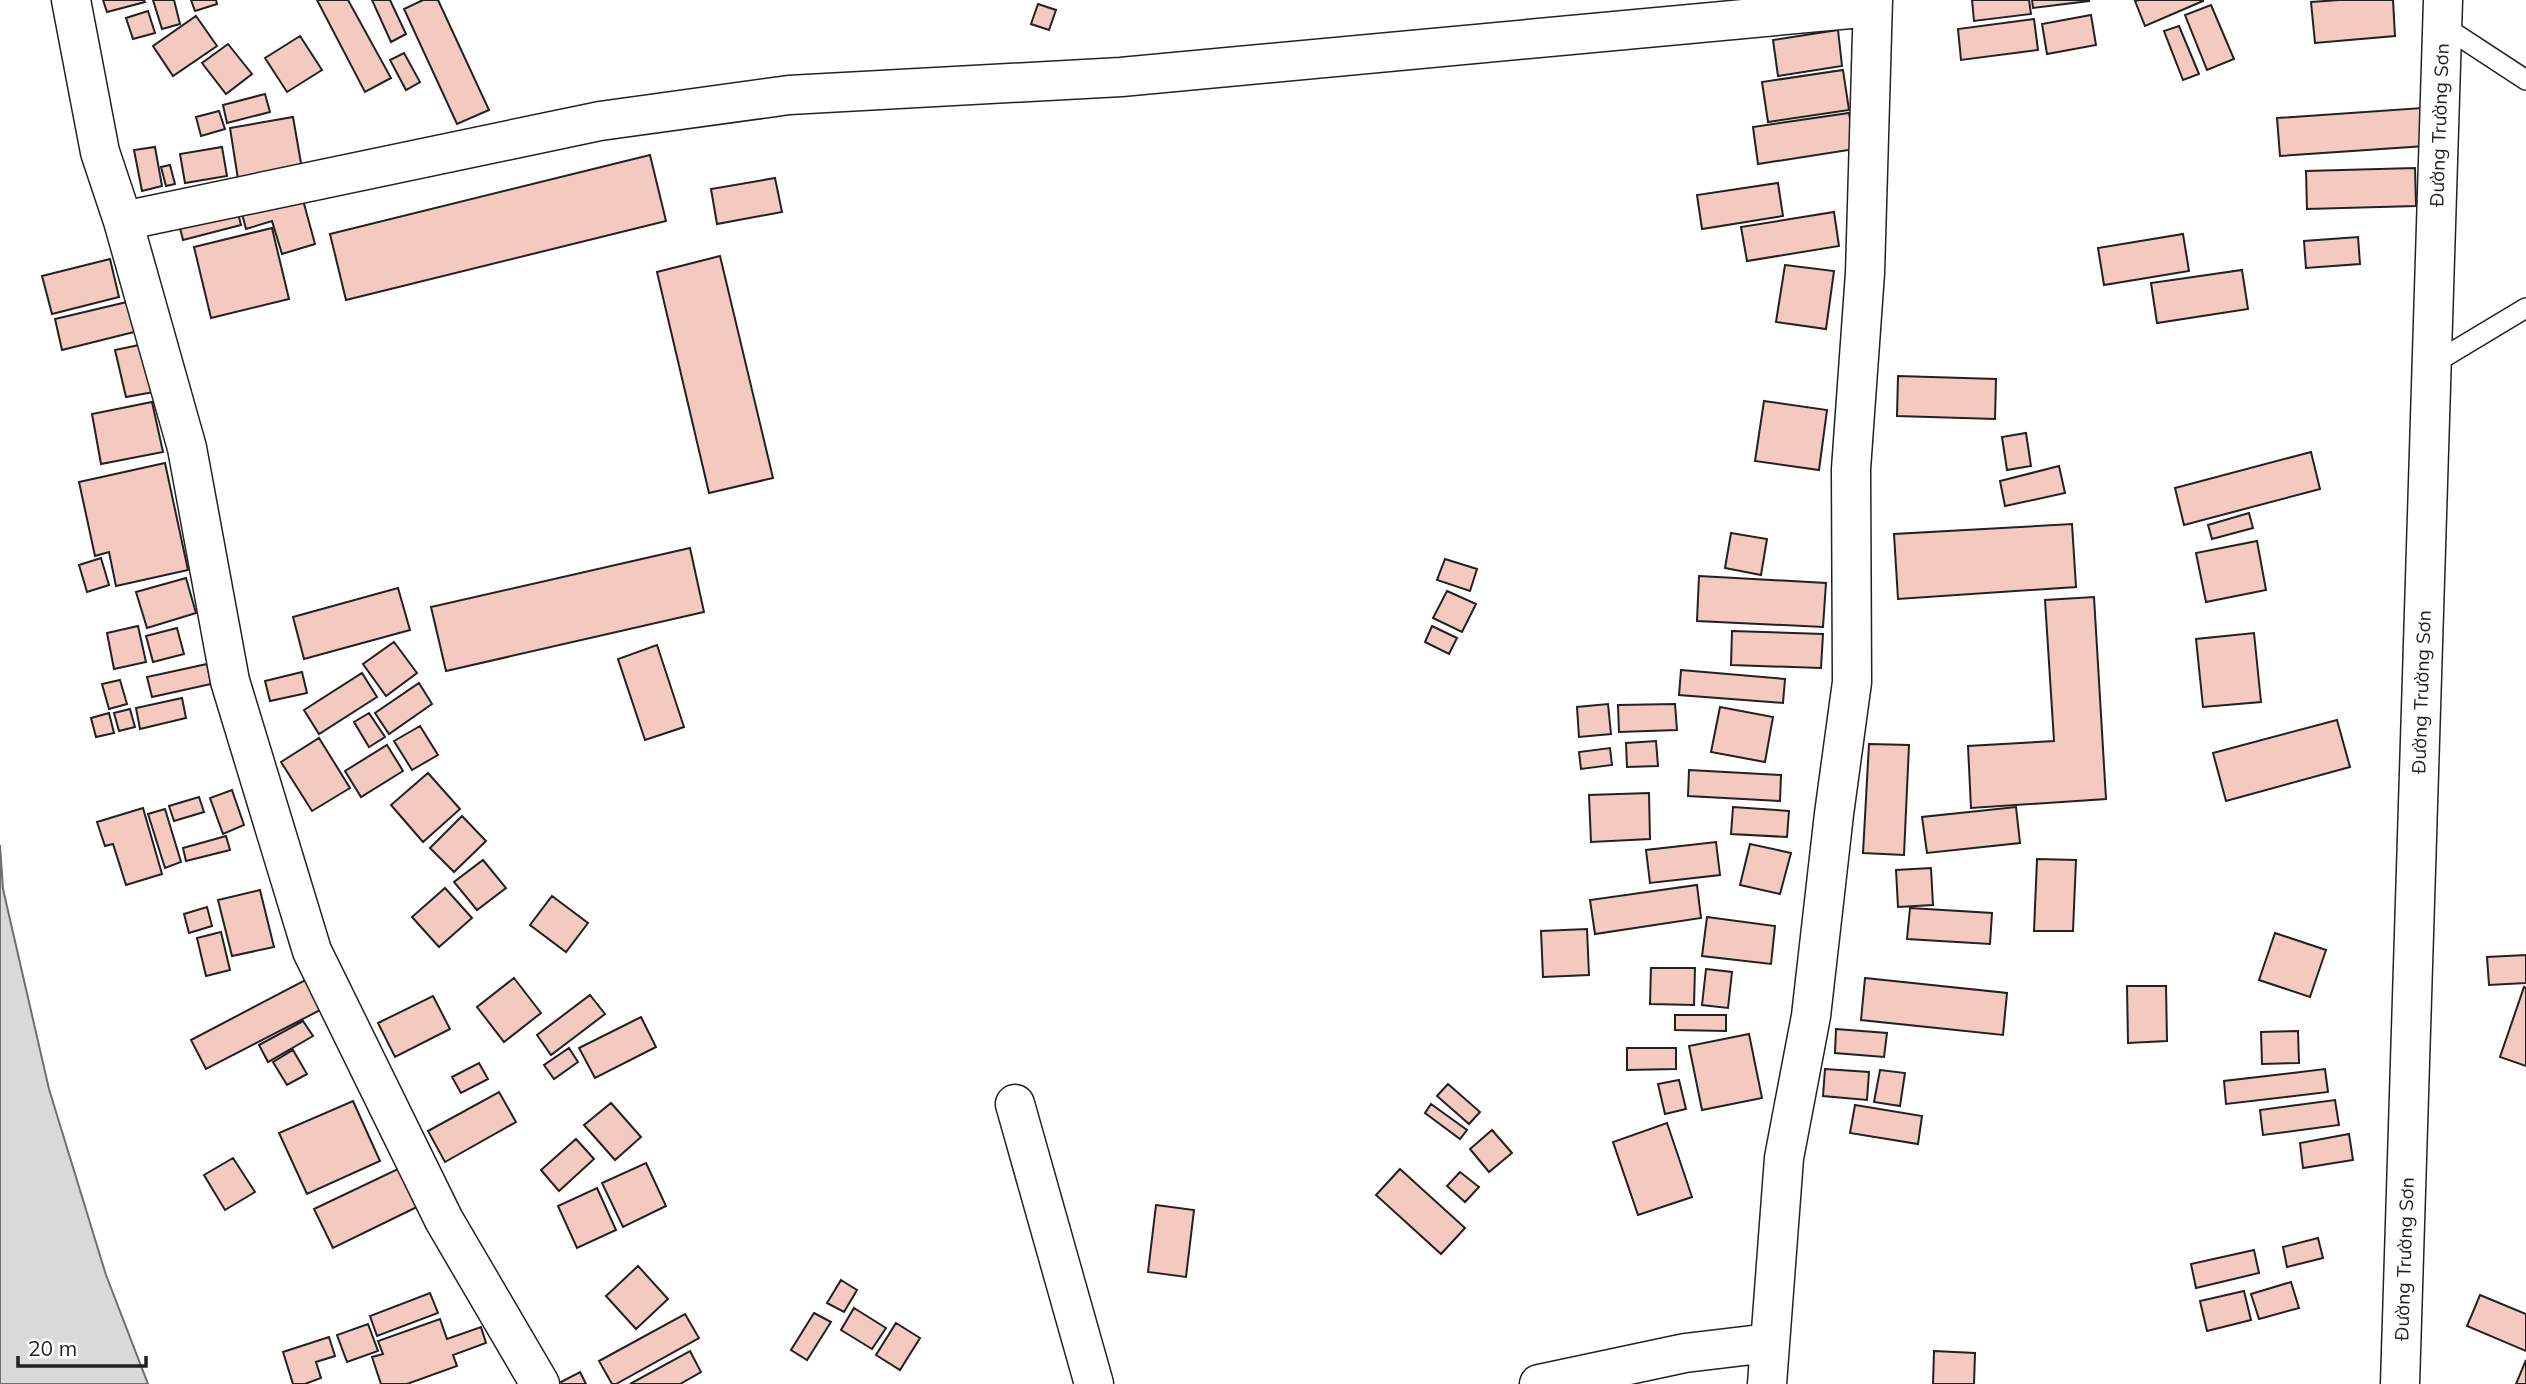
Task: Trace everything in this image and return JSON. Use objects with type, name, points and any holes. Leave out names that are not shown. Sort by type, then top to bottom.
[{"type":"main road","points":[[71,0],[100,152],[123,221],[187,448],[230,681],[312,951],[444,1220],[540,1384]]},
{"type":"main road","points":[[123,221],[600,121],[789,95],[1121,77],[1872,4],[1865,273],[1851,469],[1852,682],[1811,1016],[1784,1158],[1767,1384]]},
{"type":"main road","name":"Đường Trường Sơn","points":[[2400,1384],[2442,12]]},
{"type":"main road","points":[[1015,1104],[1094,1384]]},
{"type":"main road","points":[[1539,1384],[1685,1353],[1769,1343]]},
{"type":"lane","points":[[2442,12],[2526,80]]},
{"type":"lane","points":[[2431,365],[2526,309]]},
{"type":"shaded area","points":[[0,845],[3,889],[49,1089],[106,1275],[148,1384],[0,1384]]},
{"type":"building","points":[[103,0],[144,0],[145,2],[107,12]]},
{"type":"building","points":[[153,0],[174,0],[180,24],[162,29]]},
{"type":"building","points":[[191,0],[216,0],[217,4],[195,11]]},
{"type":"building","points":[[317,0],[348,0],[391,78],[365,92]]},
{"type":"building","points":[[372,0],[390,0],[406,34],[391,42]]},
{"type":"building","points":[[423,0],[438,0],[489,110],[457,124],[404,9]]},
{"type":"building","points":[[1972,0],[2029,0],[2031,14],[1974,21]]},
{"type":"building","points":[[2032,0],[2089,0],[2089,1],[2033,8]]},
{"type":"building","points":[[2393,0],[2395,36],[2315,43],[2311,2]]},
{"type":"building","points":[[2135,1],[2203,1],[2145,26]]},
{"type":"building","points":[[1038,4],[1056,10],[1049,30],[1031,24]]},
{"type":"building","points":[[2211,5],[2234,59],[2207,70],[2185,15]]},
{"type":"building","points":[[148,11],[155,33],[133,39],[126,18]]},
{"type":"building","points":[[2091,15],[2096,45],[2047,54],[2042,24]]},
{"type":"building","points":[[196,16],[217,46],[173,76],[153,46]]},
{"type":"building","points":[[2034,19],[2038,50],[1961,60],[1958,29]]},
{"type":"building","points":[[2179,26],[2199,74],[2183,80],[2164,31]]},
{"type":"building","points":[[1838,30],[1842,66],[1778,76],[1773,40]]},
{"type":"building","points":[[300,36],[322,70],[287,92],[265,58]]},
{"type":"building","points":[[228,44],[252,74],[226,94],[202,63]]},
{"type":"building","points":[[404,53],[420,82],[406,90],[390,60]]},
{"type":"building","points":[[1843,70],[1849,110],[1768,122],[1762,82]]},
{"type":"building","points":[[265,94],[270,112],[227,123],[223,105]]},
{"type":"building","points":[[2422,108],[2425,146],[2280,156],[2277,118]]},
{"type":"building","points":[[219,111],[225,129],[201,136],[196,117]]},
{"type":"building","points":[[1849,113],[1855,149],[1758,164],[1753,127]]},
{"type":"building","points":[[293,117],[302,169],[238,179],[230,128]]},
{"type":"building","points":[[155,147],[162,186],[142,191],[134,150]]},
{"type":"building","points":[[222,147],[227,176],[185,183],[180,154]]},
{"type":"building","points":[[650,155],[666,221],[346,300],[330,234]]},
{"type":"building","points":[[170,165],[175,184],[166,186],[161,167]]},
{"type":"building","points":[[2415,168],[2416,206],[2307,209],[2306,171]]},
{"type":"building","points":[[775,178],[782,212],[717,224],[711,189]]},
{"type":"building","points":[[1778,183],[1783,216],[1702,229],[1697,195]]},
{"type":"building","points":[[300,189],[315,244],[282,254],[272,221],[246,229],[240,206]]},
{"type":"building","points":[[236,205],[241,225],[183,240],[178,220]]},
{"type":"building","points":[[1834,212],[1839,246],[1747,261],[1741,227]]},
{"type":"building","points":[[272,228],[289,299],[211,318],[194,247]]},
{"type":"building","points":[[2183,234],[2189,271],[2104,285],[2098,248]]},
{"type":"building","points":[[2358,237],[2360,264],[2306,268],[2304,241]]},
{"type":"building","points":[[720,256],[773,478],[709,493],[657,272]]},
{"type":"building","points":[[110,259],[119,297],[52,314],[42,276]]},
{"type":"building","points":[[1785,265],[1834,271],[1826,329],[1776,322]]},
{"type":"building","points":[[2242,270],[2248,309],[2157,323],[2151,283]]},
{"type":"building","points":[[131,301],[138,331],[62,350],[55,319]]},
{"type":"building","points":[[144,344],[154,392],[126,397],[115,350]]},
{"type":"building","points":[[1898,376],[1996,379],[1995,419],[1897,416]]},
{"type":"building","points":[[1764,401],[1827,410],[1819,470],[1755,461]]},
{"type":"building","points":[[152,402],[163,452],[101,464],[92,414]]},
{"type":"building","points":[[2026,433],[2031,466],[2007,470],[2002,437]]},
{"type":"building","points":[[2311,452],[2320,489],[2184,525],[2175,488]]},
{"type":"building","points":[[165,463],[188,570],[116,586],[109,552],[95,556],[79,482]]},
{"type":"building","points":[[2059,466],[2065,493],[2005,506],[2000,481]]},
{"type":"building","points":[[2249,513],[2253,528],[2212,539],[2208,525]]},
{"type":"building","points":[[2072,524],[2076,587],[1898,599],[1894,534]]},
{"type":"building","points":[[1731,533],[1767,539],[1761,575],[1725,568]]},
{"type":"building","points":[[2257,541],[2266,590],[2206,602],[2196,553]]},
{"type":"building","points":[[690,548],[704,612],[446,671],[431,607]]},
{"type":"building","points":[[101,558],[109,585],[87,592],[79,565]]},
{"type":"building","points":[[1445,559],[1477,569],[1470,591],[1437,580]]},
{"type":"building","points":[[1699,576],[1826,583],[1823,627],[1697,621]]},
{"type":"building","points":[[186,578],[196,613],[147,628],[136,592]]},
{"type":"building","points":[[398,588],[410,630],[304,659],[293,617]]},
{"type":"building","points":[[1447,591],[1476,604],[1462,632],[1433,618]]},
{"type":"building","points":[[2094,597],[2106,799],[1971,808],[1968,746],[2054,741],[2045,600]]},
{"type":"building","points":[[138,626],[146,662],[114,669],[107,633]]},
{"type":"building","points":[[1432,626],[1457,638],[1449,654],[1425,642]]},
{"type":"building","points":[[177,628],[184,654],[153,662],[146,636]]},
{"type":"building","points":[[1732,631],[1823,634],[1821,668],[1731,665]]},
{"type":"building","points":[[2254,633],[2261,702],[2203,707],[2196,639]]},
{"type":"building","points":[[394,642],[417,673],[386,696],[363,664]]},
{"type":"building","points":[[657,645],[684,727],[645,740],[618,659]]},
{"type":"building","points":[[207,664],[211,684],[152,697],[147,677]]},
{"type":"building","points":[[1681,670],[1785,679],[1783,703],[1679,695]]},
{"type":"building","points":[[302,672],[307,693],[270,701],[265,681]]},
{"type":"building","points":[[362,673],[377,697],[319,734],[304,710]]},
{"type":"building","points":[[120,680],[127,704],[109,709],[102,684]]},
{"type":"building","points":[[419,683],[432,704],[389,734],[375,713]]},
{"type":"building","points":[[182,698],[186,718],[140,729],[136,708]]},
{"type":"building","points":[[1608,704],[1611,734],[1579,737],[1577,707]]},
{"type":"building","points":[[1675,704],[1677,730],[1619,732],[1618,705]]},
{"type":"building","points":[[1720,707],[1773,717],[1765,762],[1711,752]]},
{"type":"building","points":[[130,709],[135,727],[119,731],[114,713]]},
{"type":"building","points":[[109,713],[114,733],[96,737],[91,718]]},
{"type":"building","points":[[369,713],[385,737],[369,747],[354,722]]},
{"type":"building","points":[[2337,720],[2350,767],[2226,801],[2213,753]]},
{"type":"building","points":[[420,726],[438,755],[412,770],[394,741]]},
{"type":"building","points":[[319,738],[350,788],[312,811],[281,762]]},
{"type":"building","points":[[1656,741],[1658,766],[1627,767],[1626,743]]},
{"type":"building","points":[[1869,744],[1909,745],[1904,855],[1863,853]]},
{"type":"building","points":[[387,745],[403,771],[361,797],[345,771]]},
{"type":"building","points":[[1610,748],[1612,765],[1581,769],[1579,752]]},
{"type":"building","points":[[1689,770],[1781,775],[1780,801],[1688,796]]},
{"type":"building","points":[[428,773],[460,809],[423,842],[391,805]]},
{"type":"building","points":[[232,790],[244,825],[223,834],[210,798]]},
{"type":"building","points":[[1649,793],[1650,839],[1591,842],[1589,795]]},
{"type":"building","points":[[199,797],[204,812],[174,821],[169,806]]},
{"type":"building","points":[[1733,807],[1789,811],[1787,837],[1731,834]]},
{"type":"building","points":[[2016,807],[2020,843],[1927,853],[1922,817]]},
{"type":"building","points":[[143,808],[162,874],[126,885],[113,844],[105,846],[97,822]]},
{"type":"building","points":[[165,809],[181,862],[165,868],[148,814]]},
{"type":"building","points":[[462,816],[486,841],[454,872],[430,848]]},
{"type":"building","points":[[226,836],[230,850],[186,861],[183,848]]},
{"type":"building","points":[[1716,842],[1720,875],[1650,883],[1646,850]]},
{"type":"building","points":[[1750,844],[1791,853],[1780,894],[1740,885]]},
{"type":"building","points":[[2037,859],[2076,860],[2073,931],[2034,931]]},
{"type":"building","points":[[483,860],[506,888],[477,910],[454,882]]},
{"type":"building","points":[[1931,868],[1933,905],[1898,907],[1896,870]]},
{"type":"building","points":[[1697,885],[1701,918],[1595,934],[1590,900]]},
{"type":"building","points":[[445,888],[472,918],[439,947],[412,917]]},
{"type":"building","points":[[260,890],[274,947],[232,956],[218,900]]},
{"type":"building","points":[[552,896],[588,923],[566,952],[530,925]]},
{"type":"building","points":[[207,907],[212,926],[189,933],[184,914]]},
{"type":"building","points":[[1910,908],[1992,913],[1990,944],[1907,939]]},
{"type":"building","points":[[1707,917],[1775,926],[1771,964],[1702,956]]},
{"type":"building","points":[[1587,929],[1589,975],[1543,977],[1541,931]]},
{"type":"building","points":[[221,932],[230,970],[206,976],[197,938]]},
{"type":"building","points":[[2275,933],[2326,950],[2310,997],[2259,980]]},
{"type":"building","points":[[2526,955],[2526,983],[2489,985],[2487,957]]},
{"type":"building","points":[[1651,968],[1695,968],[1694,1005],[1650,1004]]},
{"type":"building","points":[[1706,969],[1732,972],[1728,1008],[1702,1005]]},
{"type":"building","points":[[313,976],[328,1006],[206,1069],[191,1040]]},
{"type":"building","points":[[514,978],[541,1013],[504,1042],[477,1007]]},
{"type":"building","points":[[1865,978],[2007,993],[2003,1035],[1861,1020]]},
{"type":"building","points":[[2127,986],[2166,986],[2167,1041],[2128,1043]]},
{"type":"building","points":[[2524,987],[2526,988],[2526,1066],[2500,1057]]},
{"type":"building","points":[[590,995],[605,1014],[551,1055],[537,1035]]},
{"type":"building","points":[[433,996],[450,1029],[395,1057],[378,1023]]},
{"type":"building","points":[[1675,1015],[1726,1015],[1726,1031],[1675,1030]]},
{"type":"building","points":[[641,1017],[656,1047],[595,1078],[579,1048]]},
{"type":"building","points":[[303,1021],[313,1036],[268,1062],[259,1045]]},
{"type":"building","points":[[1836,1029],[1887,1033],[1884,1057],[1835,1053]]},
{"type":"building","points":[[2298,1031],[2299,1063],[2262,1064],[2261,1032]]},
{"type":"building","points":[[1749,1034],[1762,1098],[1702,1110],[1689,1046]]},
{"type":"building","points":[[569,1048],[578,1062],[554,1079],[544,1065]]},
{"type":"building","points":[[1627,1048],[1676,1048],[1676,1069],[1627,1070]]},
{"type":"building","points":[[293,1050],[307,1074],[287,1085],[273,1062]]},
{"type":"building","points":[[479,1063],[488,1079],[461,1093],[452,1077]]},
{"type":"building","points":[[1825,1069],[1869,1072],[1867,1100],[1823,1096]]},
{"type":"building","points":[[2325,1069],[2328,1092],[2226,1104],[2224,1081]]},
{"type":"building","points":[[1880,1070],[1905,1073],[1900,1106],[1874,1102]]},
{"type":"building","points":[[1679,1080],[1686,1109],[1665,1114],[1658,1084]]},
{"type":"building","points":[[1448,1084],[1480,1112],[1469,1124],[1437,1096]]},
{"type":"building","points":[[499,1092],[516,1122],[445,1162],[428,1131]]},
{"type":"building","points":[[2335,1100],[2339,1125],[2263,1135],[2260,1110]]},
{"type":"building","points":[[353,1101],[380,1161],[307,1194],[279,1133]]},
{"type":"building","points":[[611,1103],[641,1137],[615,1160],[584,1125]]},
{"type":"building","points":[[1431,1104],[1467,1130],[1460,1139],[1425,1113]]},
{"type":"building","points":[[1855,1105],[1922,1116],[1918,1144],[1850,1133]]},
{"type":"building","points":[[1667,1123],[1692,1197],[1638,1215],[1613,1142]]},
{"type":"building","points":[[1492,1130],[1512,1153],[1489,1172],[1470,1149]]},
{"type":"building","points":[[2349,1134],[2353,1160],[2303,1168],[2300,1143]]},
{"type":"building","points":[[576,1139],[594,1159],[559,1191],[541,1170]]},
{"type":"building","points":[[233,1158],[255,1192],[225,1210],[204,1175]]},
{"type":"building","points":[[646,1163],[666,1206],[623,1227],[602,1183]]},
{"type":"building","points":[[400,1168],[419,1206],[333,1248],[314,1209]]},
{"type":"building","points":[[1400,1169],[1465,1228],[1441,1254],[1376,1195]]},
{"type":"building","points":[[1460,1172],[1479,1187],[1465,1202],[1447,1186]]},
{"type":"building","points":[[597,1188],[616,1230],[577,1248],[558,1206]]},
{"type":"building","points":[[1156,1205],[1194,1210],[1186,1277],[1148,1272]]},
{"type":"building","points":[[2318,1238],[2323,1258],[2287,1267],[2283,1247]]},
{"type":"building","points":[[2254,1250],[2259,1273],[2196,1288],[2191,1264]]},
{"type":"building","points":[[638,1266],[668,1299],[636,1329],[606,1296]]},
{"type":"building","points":[[841,1280],[857,1290],[844,1312],[827,1303]]},
{"type":"building","points":[[2291,1282],[2299,1308],[2259,1319],[2251,1294]]},
{"type":"building","points":[[2244,1291],[2251,1320],[2207,1331],[2200,1301]]},
{"type":"building","points":[[430,1293],[438,1313],[377,1336],[370,1316]]},
{"type":"building","points":[[2480,1295],[2526,1314],[2526,1351],[2467,1326]]},
{"type":"building","points":[[854,1308],[886,1328],[872,1349],[841,1330]]},
{"type":"building","points":[[814,1313],[831,1322],[807,1360],[791,1350]]},
{"type":"building","points":[[685,1314],[699,1338],[612,1384],[599,1361]]},
{"type":"building","points":[[440,1319],[447,1339],[481,1327],[486,1343],[453,1355],[457,1366],[407,1384],[381,1384],[372,1357],[383,1354],[378,1341]]},
{"type":"building","points":[[896,1323],[920,1338],[900,1370],[876,1355]]},
{"type":"building","points":[[368,1324],[378,1351],[347,1362],[337,1335]]},
{"type":"building","points":[[329,1337],[335,1356],[316,1362],[321,1378],[305,1384],[293,1384],[283,1352]]},
{"type":"building","points":[[690,1351],[701,1372],[680,1384],[630,1384]]},
{"type":"building","points":[[1934,1351],[1975,1353],[1974,1384],[1933,1384]]},
{"type":"building","points":[[2526,1360],[2526,1384],[2516,1384]]},
{"type":"building","points":[[580,1372],[586,1384],[562,1384],[561,1382]]}]
